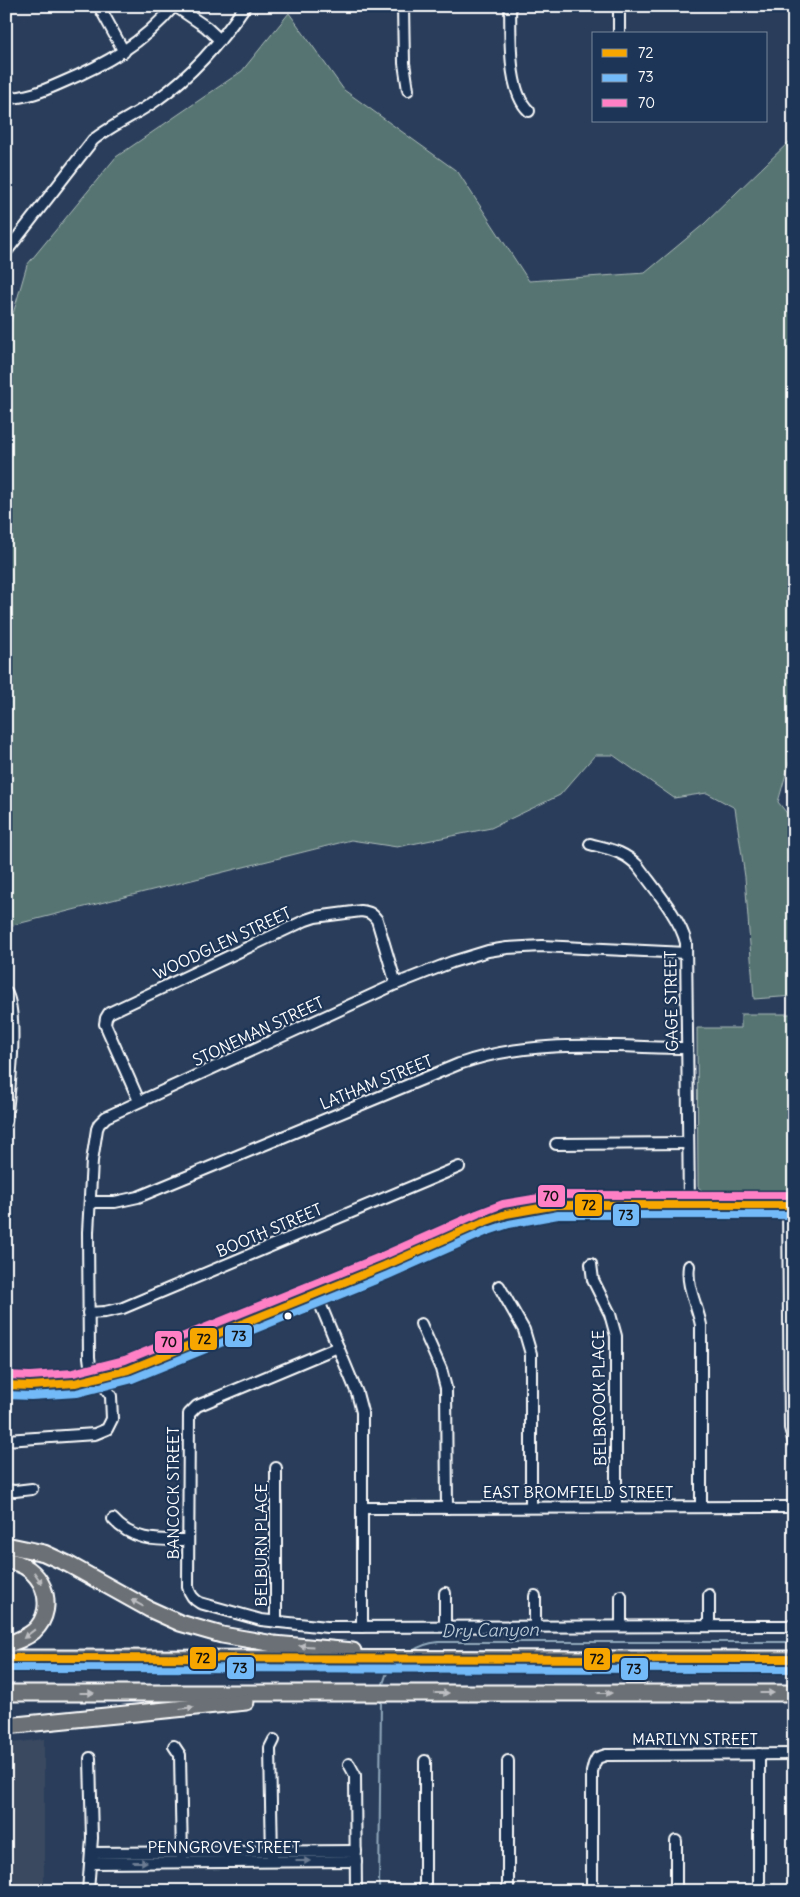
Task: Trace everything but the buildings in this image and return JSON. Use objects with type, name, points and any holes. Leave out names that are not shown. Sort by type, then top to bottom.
[{"type":"highway","points":[[6,1545],[44,1553],[68,1564],[149,1609],[180,1623],[222,1635],[274,1644],[346,1649],[388,1659]]},
{"type":"highway","points":[[6,1561],[23,1565],[38,1576],[44,1590],[46,1606],[36,1629],[22,1640],[6,1645]]},
{"type":"highway","points":[[6,1658],[794,1659]]},
{"type":"highway","points":[[6,1693],[794,1693]]},
{"type":"highway","points":[[6,1697],[38,1693]]},
{"type":"highway","points":[[6,1726],[139,1714],[325,1693]]},
{"type":"main road","points":[[6,1385],[30,1386],[75,1383],[128,1370],[384,1266],[506,1214],[557,1205],[791,1205]]},
{"type":"street","points":[[99,6],[124,52]]},
{"type":"street","points":[[6,98],[27,96],[92,70],[143,39],[174,6],[191,16],[220,40]]},
{"type":"street","points":[[6,252],[93,140],[159,99],[199,64],[220,40],[245,6]]},
{"type":"street","points":[[403,6],[404,63],[408,90]]},
{"type":"street","points":[[510,6],[512,63],[522,105],[529,111]]},
{"type":"street","points":[[619,6],[619,32]]},
{"type":"street","name":"GAGE STREET","points":[[590,844],[623,854],[638,866],[681,928],[686,943],[689,1205]]},
{"type":"street","name":"WOODGLEN STREET","points":[[139,1101],[105,1024],[109,1013],[306,920],[315,917],[361,911],[373,914],[377,920],[396,984]]},
{"type":"street","name":"STONEMAN STREET","points":[[6,1440],[95,1434],[107,1429],[112,1419],[110,1392],[90,1365],[88,1313],[92,1161],[99,1124],[106,1117],[396,984],[452,962],[488,951],[542,946],[686,953]]},
{"type":"street","points":[[6,992],[12,1010],[12,1038],[6,1121]]},
{"type":"street","name":"LATHAM STREET","points":[[90,1202],[115,1202],[138,1197],[459,1064],[496,1052],[528,1047],[554,1046],[686,1048]]},
{"type":"street","points":[[556,1144],[688,1143]]},
{"type":"street","name":"BOOTH STREET","points":[[88,1313],[106,1312],[123,1308],[459,1167]]},
{"type":"street","points":[[791,1205],[790,1428],[794,1443]]},
{"type":"street","name":"BELBROOK PLACE","points":[[591,1264],[593,1280],[610,1314],[616,1336],[616,1507]]},
{"type":"street","points":[[689,1266],[688,1283],[697,1307],[701,1325],[701,1507]]},
{"type":"street","points":[[499,1286],[524,1330],[530,1354],[531,1507]]},
{"type":"street","points":[[316,1294],[357,1393],[362,1412],[362,1626]]},
{"type":"street","points":[[421,1324],[441,1369],[446,1388],[447,1508]]},
{"type":"street","name":"BANCOCK STREET","points":[[276,1622],[246,1617],[200,1603],[194,1600],[190,1594],[188,1587],[189,1414],[192,1409],[338,1346]]},
{"type":"street","name":"BELBURN PLACE","points":[[276,1468],[276,1622]]},
{"type":"street","points":[[6,1490],[32,1489]]},
{"type":"street","name":"EAST BROMFIELD STREET","points":[[363,1508],[794,1507]]},
{"type":"street","points":[[113,1519],[122,1529],[139,1536],[156,1540],[188,1540]]},
{"type":"street","points":[[445,1593],[445,1626]]},
{"type":"street","points":[[709,1595],[709,1626]]},
{"type":"street","points":[[535,1596],[535,1626]]},
{"type":"street","points":[[621,1596],[621,1626]]},
{"type":"street","points":[[276,1622],[327,1626],[794,1626]]},
{"type":"street","points":[[272,1856],[270,1748],[274,1740]]},
{"type":"street","points":[[174,1746],[180,1755],[182,1857]]},
{"type":"street","points":[[759,1754],[759,1891]]},
{"type":"street","name":"MARILYN STREET","points":[[592,1891],[592,1772],[597,1758],[606,1755],[794,1754]]},
{"type":"street","points":[[88,1891],[92,1858],[90,1758]]},
{"type":"street","points":[[425,1761],[425,1891]]},
{"type":"street","points":[[508,1761],[508,1891]]},
{"type":"street","points":[[349,1764],[355,1775],[356,1891]]},
{"type":"street","points":[[676,1841],[676,1891]]},
{"type":"street","name":"PENNGROVE STREET","points":[[92,1858],[356,1856]]},
{"type":"shaded area","points":[[44,1739],[44,1891],[6,1891],[6,1744]]},
{"type":"green space","points":[[289,13],[344,90],[458,172],[529,281],[645,273],[704,224],[794,137],[794,746],[778,802],[794,822],[794,996],[754,999],[745,877],[735,808],[707,793],[674,798],[613,755],[595,755],[560,795],[491,828],[397,847],[351,840],[13,925],[6,929],[6,338],[27,265],[116,157],[242,71]]},
{"type":"green space","points":[[741,1014],[794,1014],[794,1191],[703,1191],[698,1187],[697,1028],[741,1028]]},
{"type":"waterway","name":"Dry Canyon","points":[[411,1652],[425,1645],[439,1642],[794,1642]]},
{"type":"waterway","name":"Dry Canyon","points":[[382,1687],[386,1675],[393,1665]]},
{"type":"waterway","name":"Dry Canyon","points":[[379,1891],[381,1699]]},
{"type":"transit line","name":"70","points":[[6,1375],[30,1376],[73,1373],[125,1360],[380,1257],[503,1204],[557,1195],[794,1195]]},
{"type":"transit line","name":"72","points":[[6,1385],[30,1386],[75,1383],[128,1370],[384,1266],[481,1223],[506,1214],[557,1205],[794,1205]]},
{"type":"transit line","name":"73","points":[[6,1395],[31,1396],[77,1393],[132,1379],[388,1275],[485,1232],[509,1224],[558,1215],[794,1215]]},
{"type":"transit line","name":"72","points":[[6,1658],[794,1659]]},
{"type":"transit line","name":"73","points":[[6,1668],[794,1669]]}]
